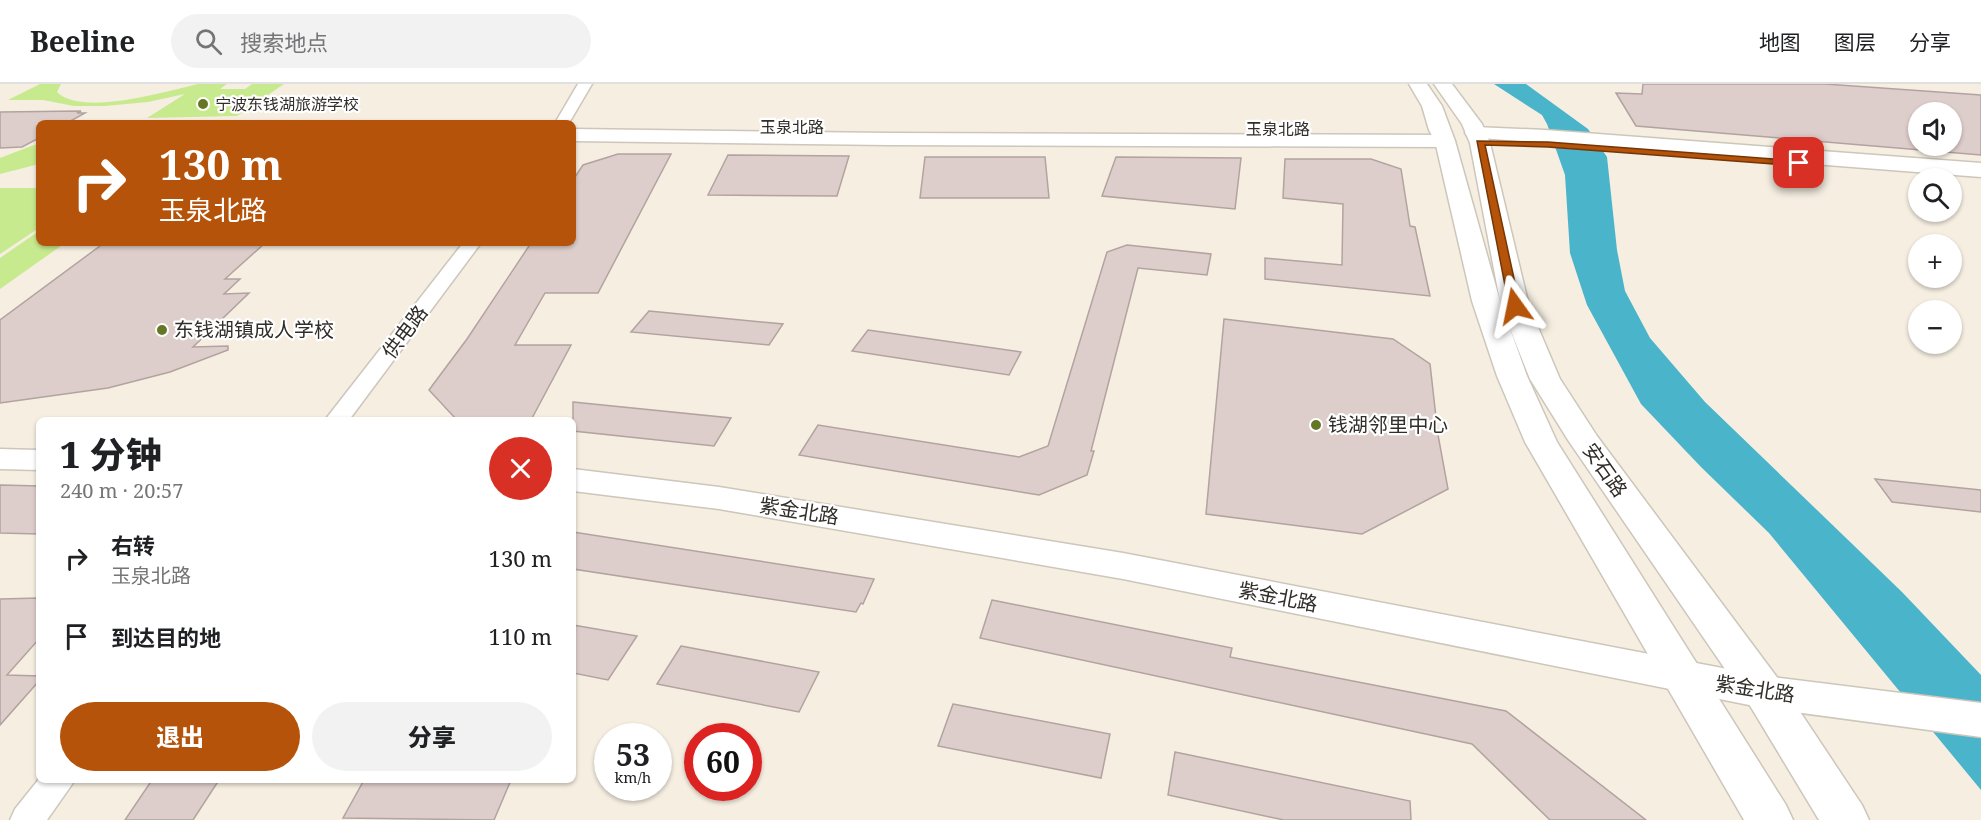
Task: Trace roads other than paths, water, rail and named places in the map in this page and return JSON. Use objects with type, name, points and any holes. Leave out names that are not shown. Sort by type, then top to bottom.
[{"type":"street","points":[[564,120],[585,84]]},
{"type":"street","name":"安石路","points":[[1418,84],[1432,106],[1460,137],[1515,306],[1545,379],[1584,440],[1764,693],[1845,820]]},
{"type":"street","name":"安石路","points":[[1443,84],[1472,124],[1460,137]]},
{"type":"street","name":"玉泉北路","points":[[576,126],[1547,140],[1981,179]]},
{"type":"street","name":"玉泉北路","points":[[576,135],[889,139],[1460,137]]},
{"type":"street","name":"安石路","points":[[1460,137],[1486,301],[1512,376],[1541,442],[1685,677],[1769,820]]},
{"type":"street","name":"玉泉北路","points":[[1614,146],[1981,170]]},
{"type":"street","name":"供电路","points":[[339,417],[470,246]]},
{"type":"street","points":[[0,459],[36,460]]},
{"type":"street","name":"紫金北路","points":[[576,480],[719,498],[1112,564],[1764,693],[1981,720]]},
{"type":"street","points":[[27,820],[56,783]]},
{"type":"water","points":[[1494,84],[1526,84],[1588,129],[1607,157],[1617,250],[1625,291],[1650,338],[1705,402],[1902,592],[1981,675],[1981,790],[1769,533],[1641,404],[1587,305],[1570,253],[1565,175],[1547,124],[1542,115]]},
{"type":"place","name":"宁波东钱湖旅游学校","points":[[203,104]]},
{"type":"place","name":"东钱湖镇成人学校","points":[[162,330]]},
{"type":"place","name":"钱湖邻里中心","points":[[1316,425]]}]
